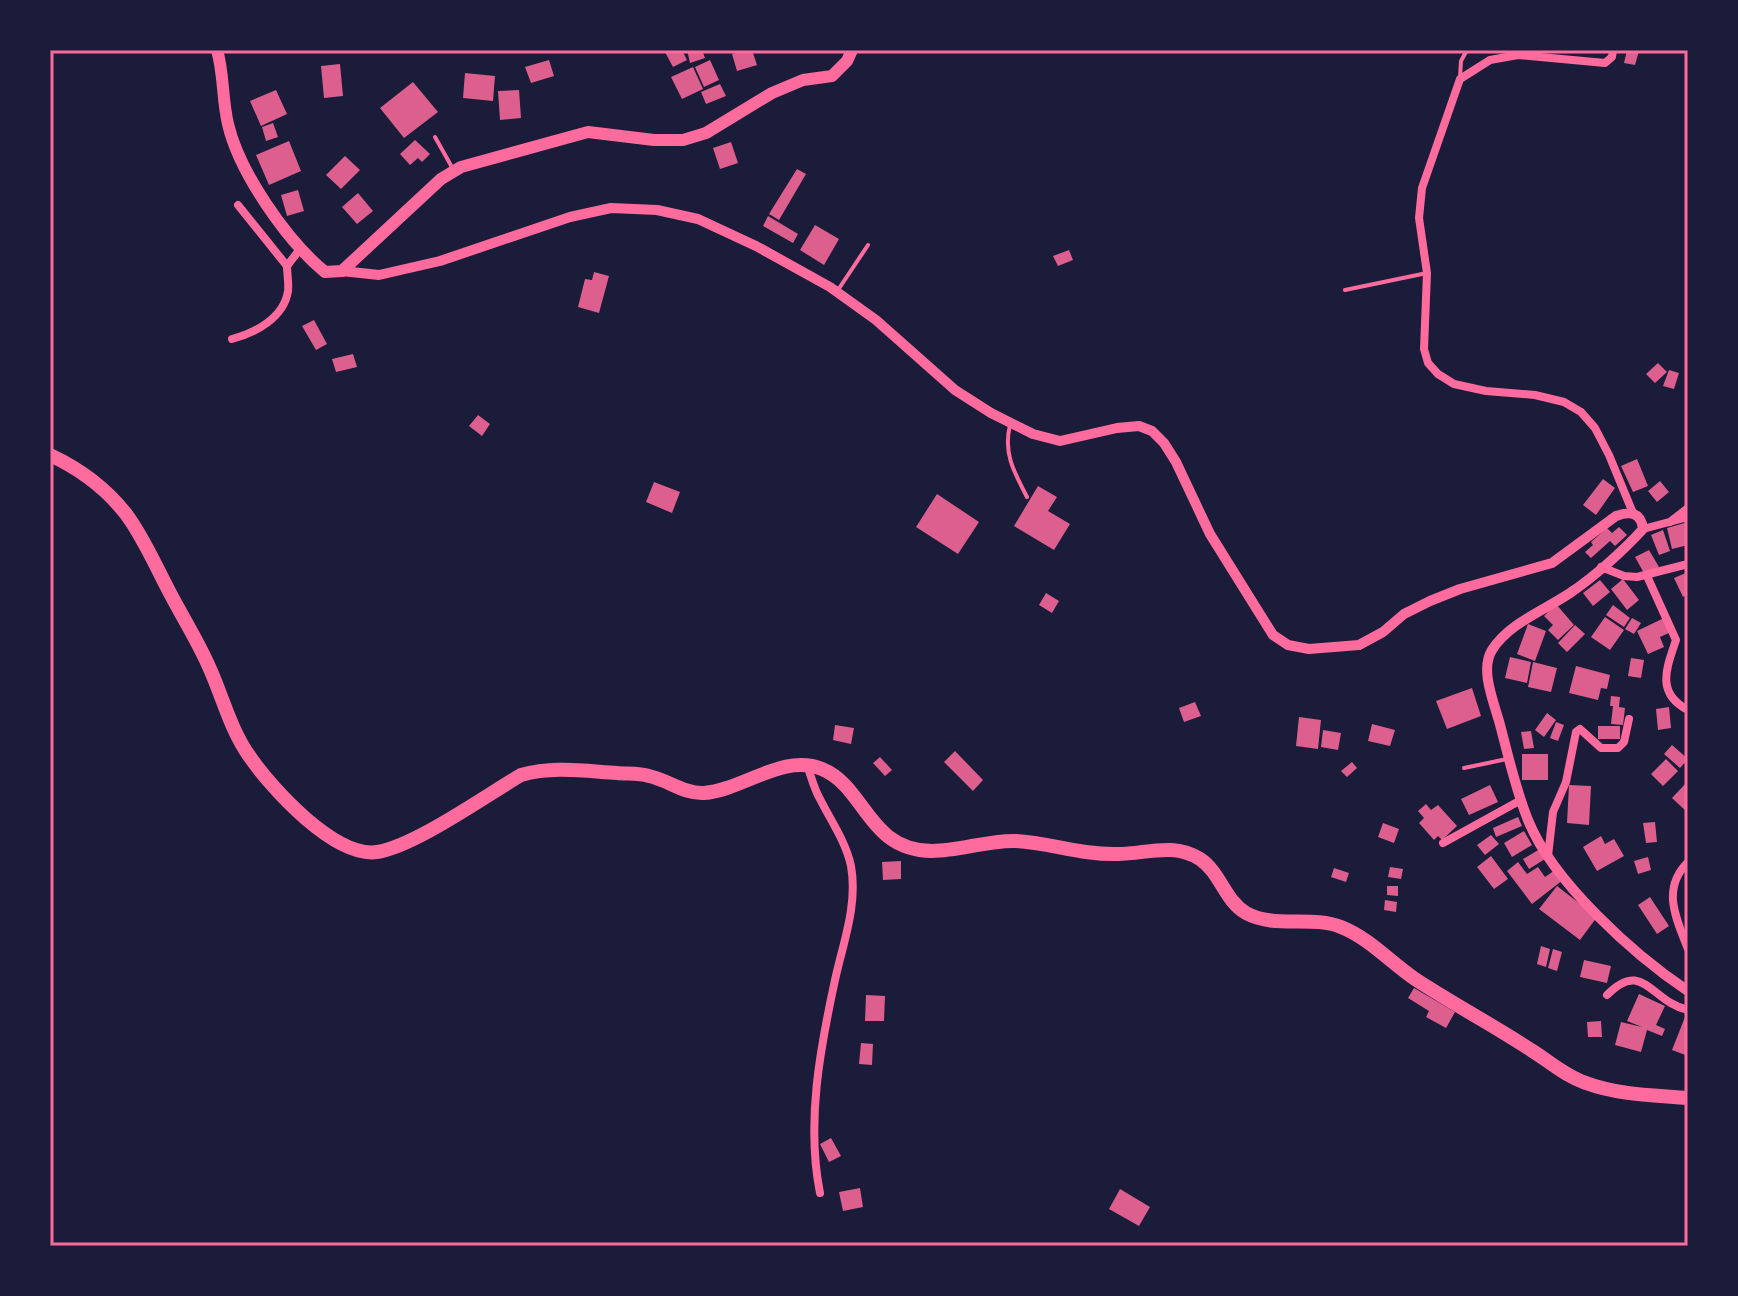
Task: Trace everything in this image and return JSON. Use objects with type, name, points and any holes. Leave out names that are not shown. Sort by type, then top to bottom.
[{"type":"main road","points":[[217,50],[229,128],[241,160],[287,234],[325,272],[342,271],[441,179],[454,171],[588,132],[654,140],[683,140],[706,133],[772,93],[803,80],[832,76],[847,61],[852,50]]},
{"type":"main road","points":[[50,455],[78,468],[125,513],[140,535],[209,666],[232,723],[250,757],[320,832],[347,849],[375,853],[400,845],[521,775],[535,771],[557,769],[649,776],[693,793],[708,792],[768,772],[806,764],[825,770],[842,782],[882,832],[916,849],[934,851],[1013,841],[1076,853],[1121,855],[1165,849],[1184,852],[1201,860],[1219,878],[1244,912],[1261,919],[1338,926],[1358,936],[1411,977],[1584,1083],[1612,1091],[1688,1098]]},
{"type":"street","points":[[1613,50],[1612,57],[1605,63],[1518,55],[1490,60],[1460,79],[1422,188],[1419,218],[1427,273],[1424,349],[1428,363],[1454,384],[1486,391],[1535,395],[1564,402],[1581,412],[1595,428],[1633,513],[1642,520],[1643,529]]},
{"type":"street","points":[[232,339],[249,334],[271,319],[281,309],[288,293],[287,266],[238,205]]},
{"type":"street","points":[[342,271],[379,275],[440,261],[570,217],[611,208],[657,210],[698,219],[756,246],[837,292],[876,320],[955,390],[1033,434],[1060,441],[1117,428],[1139,426],[1152,431],[1176,462],[1210,534],[1273,635],[1288,645],[1309,649],[1359,645],[1383,632],[1404,614],[1430,601],[1460,589],[1552,563],[1616,516],[1633,513]]},
{"type":"street","points":[[287,266],[300,249]]},
{"type":"street","points":[[1670,523],[1688,508]]},
{"type":"street","points":[[1688,517],[1643,529],[1573,591],[1506,633],[1490,654],[1490,689],[1509,758],[1529,822],[1548,857],[1576,892],[1633,949],[1688,991]]},
{"type":"street","points":[[1601,567],[1624,576],[1647,576],[1688,564]]},
{"type":"street","points":[[1647,576],[1676,640],[1664,673],[1668,687],[1679,705],[1688,710]]},
{"type":"street","points":[[1548,857],[1553,812],[1566,782],[1576,732],[1585,730],[1601,748],[1618,748],[1624,742],[1629,719]]},
{"type":"street","points":[[806,764],[851,865],[853,896],[825,1030],[813,1123],[820,1193]]},
{"type":"street","points":[[1443,843],[1521,800]]},
{"type":"street","points":[[1688,862],[1677,875],[1672,890],[1672,904],[1688,949]]},
{"type":"street","points":[[1607,995],[1625,979],[1634,980],[1652,989],[1664,1001],[1688,1010]]},
{"type":"lane","points":[[1460,79],[1461,61],[1467,50]]},
{"type":"lane","points":[[435,137],[454,171]]},
{"type":"lane","points":[[837,292],[868,245]]},
{"type":"lane","points":[[1345,290],[1427,273]]},
{"type":"lane","points":[[1011,423],[1007,438],[1008,456],[1027,497]]},
{"type":"lane","points":[[1464,768],[1509,758]]},
{"type":"building","points":[[682,50],[687,60],[673,67],[665,52]]},
{"type":"building","points":[[687,50],[702,50],[705,58],[690,63]]},
{"type":"building","points":[[752,50],[757,65],[737,71],[732,54]]},
{"type":"building","points":[[1627,50],[1639,51],[1635,65],[1624,63]]},
{"type":"building","points":[[549,60],[554,76],[531,83],[525,67]]},
{"type":"building","points":[[710,60],[719,80],[704,87],[695,67]]},
{"type":"building","points":[[340,64],[343,96],[324,98],[321,66]]},
{"type":"building","points":[[693,67],[703,89],[682,99],[671,77]]},
{"type":"building","points":[[465,73],[495,76],[493,101],[463,98]]},
{"type":"building","points":[[413,82],[438,112],[404,138],[380,108]]},
{"type":"building","points":[[720,84],[726,96],[706,104],[701,92]]},
{"type":"building","points":[[276,90],[287,114],[261,126],[250,101]]},
{"type":"building","points":[[519,90],[521,118],[500,120],[498,91]]},
{"type":"building","points":[[273,123],[278,137],[266,141],[262,127]]},
{"type":"building","points":[[415,140],[430,154],[422,162],[418,158],[410,165],[400,154]]},
{"type":"building","points":[[289,141],[301,171],[269,185],[256,155]]},
{"type":"building","points":[[731,142],[738,163],[720,169],[713,148]]},
{"type":"building","points":[[345,156],[360,170],[341,189],[326,175]]},
{"type":"building","points":[[797,169],[806,174],[779,220],[769,214]]},
{"type":"building","points":[[298,190],[304,211],[287,216],[281,195]]},
{"type":"building","points":[[358,193],[373,211],[357,224],[342,207]]},
{"type":"building","points":[[768,216],[798,234],[793,243],[763,226]]},
{"type":"building","points":[[815,225],[839,239],[824,265],[800,250]]},
{"type":"building","points":[[1069,250],[1073,260],[1058,266],[1053,256]]},
{"type":"building","points":[[594,272],[609,276],[599,313],[578,307],[585,279],[592,280]]},
{"type":"building","points":[[314,320],[327,344],[316,350],[302,326]]},
{"type":"building","points":[[353,354],[357,367],[336,372],[332,359]]},
{"type":"building","points":[[1658,363],[1667,372],[1655,383],[1646,374]]},
{"type":"building","points":[[1669,370],[1679,373],[1674,389],[1663,386]]},
{"type":"building","points":[[478,415],[490,424],[482,436],[469,426]]},
{"type":"building","points":[[1637,459],[1648,486],[1633,492],[1621,466]]},
{"type":"building","points":[[1603,479],[1615,488],[1596,515],[1583,505]]},
{"type":"building","points":[[1660,481],[1669,492],[1657,502],[1648,491]]},
{"type":"building","points":[[654,482],[680,492],[672,513],[646,502]]},
{"type":"building","points":[[1038,486],[1057,497],[1048,511],[1070,524],[1054,550],[1014,526]]},
{"type":"building","points":[[937,494],[979,522],[958,554],[916,527]]},
{"type":"building","points":[[1688,522],[1688,545],[1672,549],[1667,528]]},
{"type":"building","points":[[1619,527],[1627,535],[1615,546],[1610,541],[1591,558],[1585,552],[1607,528],[1612,533]]},
{"type":"building","points":[[1663,530],[1670,551],[1659,555],[1651,535]]},
{"type":"building","points":[[1649,550],[1659,567],[1645,575],[1635,557]]},
{"type":"building","points":[[1688,572],[1688,594],[1683,597],[1674,578]]},
{"type":"building","points":[[1623,579],[1639,600],[1627,610],[1611,589]]},
{"type":"building","points":[[1600,580],[1610,592],[1593,606],[1583,593]]},
{"type":"building","points":[[1046,593],[1059,601],[1052,613],[1039,605]]},
{"type":"building","points":[[1556,604],[1574,625],[1558,640],[1548,630],[1553,625],[1544,616]]},
{"type":"building","points":[[1613,605],[1630,618],[1624,627],[1606,615]]},
{"type":"building","points":[[1605,617],[1624,630],[1610,650],[1591,637]]},
{"type":"building","points":[[1632,618],[1641,623],[1634,634],[1625,629]]},
{"type":"building","points":[[1664,618],[1671,632],[1660,637],[1664,647],[1648,654],[1637,631]]},
{"type":"building","points":[[1528,624],[1546,631],[1535,661],[1517,654]]},
{"type":"building","points":[[1575,625],[1585,634],[1567,652],[1558,643]]},
{"type":"building","points":[[1510,657],[1531,662],[1527,683],[1505,678]]},
{"type":"building","points":[[1631,658],[1644,660],[1641,678],[1628,676]]},
{"type":"building","points":[[1533,662],[1557,668],[1551,692],[1528,687]]},
{"type":"building","points":[[1576,666],[1610,675],[1607,689],[1601,688],[1598,700],[1569,693]]},
{"type":"building","points":[[1472,688],[1481,716],[1447,729],[1436,701]]},
{"type":"building","points":[[1611,696],[1620,697],[1619,707],[1625,708],[1623,725],[1611,724]]},
{"type":"building","points":[[1195,702],[1201,716],[1184,722],[1179,708]]},
{"type":"building","points":[[1669,707],[1671,728],[1658,730],[1656,709]]},
{"type":"building","points":[[1547,713],[1556,720],[1544,737],[1535,730]]},
{"type":"building","points":[[1299,717],[1321,720],[1318,749],[1296,746]]},
{"type":"building","points":[[1556,722],[1564,725],[1558,741],[1550,738]]},
{"type":"building","points":[[1372,724],[1395,730],[1390,746],[1368,741]]},
{"type":"building","points":[[835,725],[854,728],[851,744],[833,740]]},
{"type":"building","points":[[1598,726],[1620,726],[1620,739],[1598,739]]},
{"type":"building","points":[[1323,730],[1341,733],[1338,750],[1321,747]]},
{"type":"building","points":[[1531,731],[1534,748],[1524,749],[1521,732]]},
{"type":"building","points":[[1672,745],[1688,759],[1680,768],[1664,754]]},
{"type":"building","points":[[955,751],[983,780],[973,791],[944,762]]},
{"type":"building","points":[[1522,754],[1548,754],[1548,780],[1522,780]]},
{"type":"building","points":[[880,757],[892,770],[885,776],[873,763]]},
{"type":"building","points":[[1666,759],[1678,771],[1663,786],[1651,774]]},
{"type":"building","points":[[1352,762],[1357,768],[1347,777],[1341,771]]},
{"type":"building","points":[[1688,781],[1688,813],[1672,798]]},
{"type":"building","points":[[1490,785],[1498,802],[1469,815],[1461,799]]},
{"type":"building","points":[[1569,785],[1591,786],[1589,825],[1567,823]]},
{"type":"building","points":[[1426,804],[1431,810],[1438,805],[1457,826],[1442,840],[1438,836],[1434,840],[1419,823],[1424,818],[1418,811]]},
{"type":"building","points":[[1518,817],[1522,826],[1496,837],[1493,828]]},
{"type":"building","points":[[1655,822],[1657,842],[1646,843],[1643,823]]},
{"type":"building","points":[[1383,823],[1399,829],[1394,843],[1378,837]]},
{"type":"building","points":[[1524,831],[1532,845],[1512,857],[1504,843]]},
{"type":"building","points":[[1491,835],[1499,844],[1485,855],[1477,845]]},
{"type":"building","points":[[1601,836],[1605,844],[1614,839],[1624,856],[1597,871],[1583,847]]},
{"type":"building","points":[[1540,849],[1545,859],[1529,869],[1523,859]]},
{"type":"building","points":[[1491,856],[1508,879],[1494,889],[1477,867]]},
{"type":"building","points":[[1648,857],[1651,870],[1638,874],[1634,861]]},
{"type":"building","points":[[901,861],[901,879],[883,880],[882,862]]},
{"type":"building","points":[[1518,862],[1527,874],[1538,867],[1545,877],[1555,870],[1563,880],[1532,904],[1507,871]]},
{"type":"building","points":[[1390,867],[1403,869],[1401,879],[1388,877]]},
{"type":"building","points":[[1334,868],[1349,873],[1346,882],[1331,877]]},
{"type":"building","points":[[1387,886],[1398,886],[1398,896],[1387,895]]},
{"type":"building","points":[[1557,886],[1597,917],[1580,940],[1539,909]]},
{"type":"building","points":[[1650,897],[1669,926],[1657,934],[1638,905]]},
{"type":"building","points":[[1385,900],[1397,902],[1396,912],[1384,910]]},
{"type":"building","points":[[1541,946],[1550,949],[1546,967],[1537,964]]},
{"type":"building","points":[[1553,949],[1562,952],[1557,971],[1548,968]]},
{"type":"building","points":[[1584,960],[1611,966],[1607,983],[1580,977]]},
{"type":"building","points":[[1414,988],[1455,1012],[1446,1028],[1426,1017],[1429,1011],[1408,998]]},
{"type":"building","points":[[1639,994],[1665,1006],[1656,1025],[1665,1029],[1662,1036],[1647,1030],[1641,1052],[1615,1045],[1621,1022],[1642,1027],[1627,1021]]},
{"type":"building","points":[[866,995],[885,996],[884,1021],[865,1021]]},
{"type":"building","points":[[1685,1017],[1688,1018],[1688,1056],[1672,1050]]},
{"type":"building","points":[[1601,1021],[1602,1037],[1588,1037],[1587,1022]]},
{"type":"building","points":[[861,1043],[873,1044],[872,1065],[859,1064]]},
{"type":"building","points":[[831,1138],[841,1156],[829,1162],[820,1144]]},
{"type":"building","points":[[860,1188],[863,1207],[843,1211],[839,1192]]},
{"type":"building","points":[[1120,1189],[1150,1207],[1139,1226],[1109,1209]]}]
